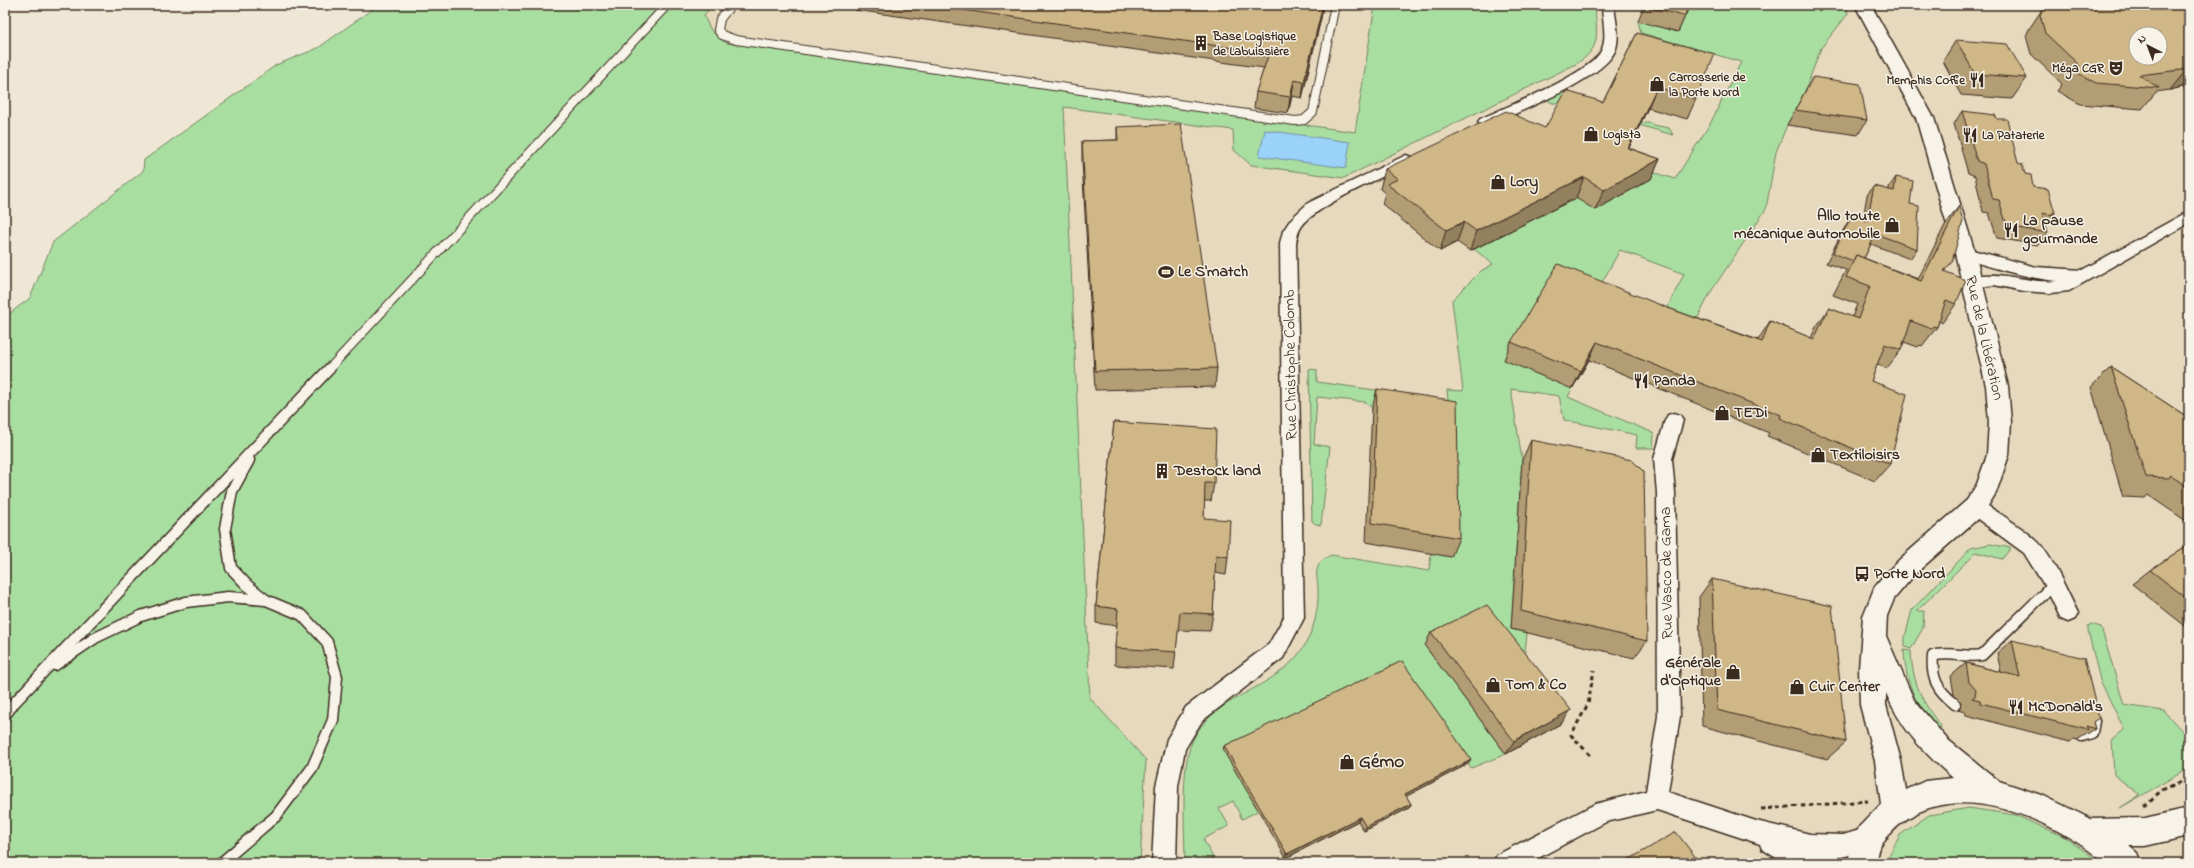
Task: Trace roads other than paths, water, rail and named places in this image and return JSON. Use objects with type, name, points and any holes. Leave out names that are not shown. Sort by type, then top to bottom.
[{"type":"main road","name":"Rue de la Libération","points":[[1868,8],[1880,39],[1925,118],[1965,253],[1997,386],[2000,422],[1998,455],[1988,487],[1975,507],[1908,566],[1884,593],[1875,616],[1872,668],[1873,705],[1888,761],[1895,808]]},
{"type":"main road","name":"Rue de la Libération","points":[[1874,636],[1905,708],[1938,748],[1992,793]]},
{"type":"main road","points":[[1865,851],[1895,808],[1922,794],[1955,790],[1992,793],[2024,801],[2057,815],[2089,833],[2128,863]]},
{"type":"main road","points":[[2089,833],[2145,832],[2189,822]]},
{"type":"street","points":[[1468,130],[1576,78],[1602,62],[1608,51],[1610,43],[1608,5]]},
{"type":"street","name":"Rue Christophe Colomb","points":[[1164,863],[1167,786],[1175,746],[1194,714],[1232,683],[1276,651],[1294,618],[1288,243],[1292,228],[1300,218],[1313,207],[1419,154]]},
{"type":"street","points":[[1971,282],[1994,279],[2024,285],[2050,287],[2069,285],[2189,216]]},
{"type":"street","points":[[1965,253],[2029,271],[2070,276],[2088,274]]},
{"type":"street","name":"Rue Vasco de Gama","points":[[1657,799],[1657,777],[1667,736],[1669,716],[1666,493],[1663,459],[1674,420]]},
{"type":"street","points":[[1975,507],[2031,547],[2054,584],[2068,613]]},
{"type":"street","points":[[1505,863],[1603,812],[1657,799],[1756,821],[1810,846],[1843,846],[1865,851]]},
{"type":"street","points":[[1756,821],[1805,863]]},
{"type":"lane","points":[[5,715],[14,703],[256,448],[667,5]]},
{"type":"lane","points":[[731,5],[720,19],[718,30],[722,35],[736,40],[1295,121],[1304,120],[1313,112],[1335,5]]},
{"type":"lane","points":[[221,863],[276,816],[312,768],[333,720],[337,677],[326,642],[302,615],[266,600],[247,585],[231,568],[225,529],[232,491],[256,448]]},
{"type":"lane","points":[[1955,704],[1938,692],[1934,680],[1933,656],[1940,653],[1973,658],[1982,655],[2054,584]]},
{"type":"lane","points":[[14,703],[52,667],[95,638],[140,616],[186,602],[207,599],[228,597],[266,600]]},
{"type":"lane","points":[[2082,736],[2092,733],[2094,721]]},
{"type":"water","points":[[1265,130],[1350,142],[1346,168],[1259,156]]},
{"type":"place","name":"Base Logistique de Labuissière","points":[[1201,43]]},
{"type":"place","name":"Méga CGR","points":[[2116,68]]},
{"type":"place","name":"Memphis Coffie","points":[[1977,80]]},
{"type":"place","name":"Carrosserie de la Porte Nord","points":[[1657,84]]},
{"type":"place","name":"Logista","points":[[1591,134]]},
{"type":"place","name":"La Pataterie","points":[[1970,135]]},
{"type":"place","name":"Lory","points":[[1498,182]]},
{"type":"place","name":"Allo toute mécanique automobile","points":[[1892,225]]},
{"type":"place","name":"La pause gourmande","points":[[2011,230]]},
{"type":"place","name":"Le S'match","points":[[1166,272]]},
{"type":"place","name":"Panda","points":[[1641,381]]},
{"type":"place","name":"TEDi","points":[[1722,413]]},
{"type":"place","name":"Textiloisirs","points":[[1818,455]]},
{"type":"place","name":"Destock land","points":[[1162,471]]},
{"type":"place","name":"Porte Nord","points":[[1862,574]]},
{"type":"place","name":"Générale d'Optique","points":[[1733,672]]},
{"type":"place","name":"Tom & Co","points":[[1493,685]]},
{"type":"place","name":"Cuir Center","points":[[1797,687]]},
{"type":"place","name":"McDonald's","points":[[2016,707]]},
{"type":"place","name":"Gémo","points":[[1347,762]]}]
